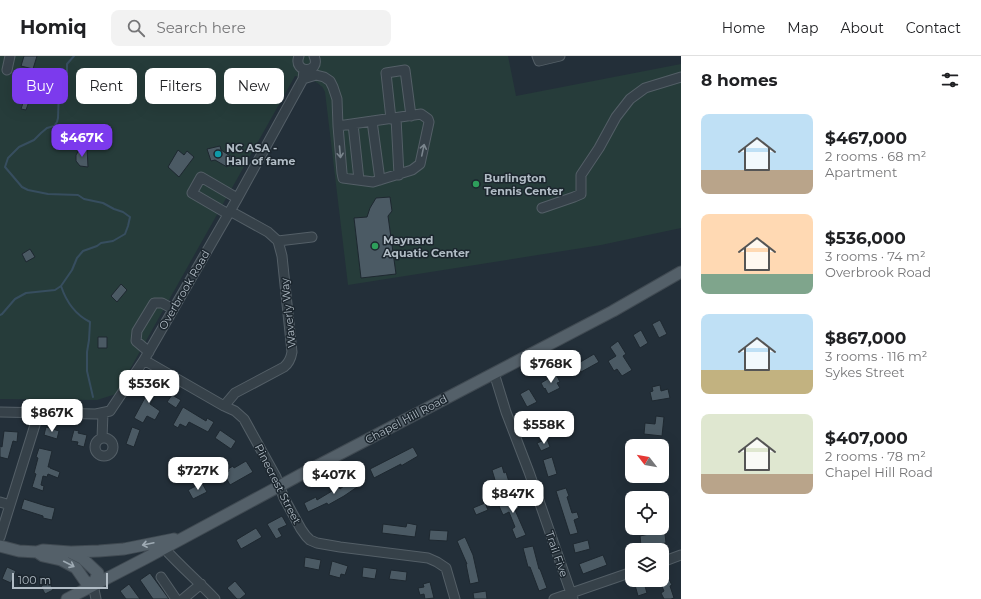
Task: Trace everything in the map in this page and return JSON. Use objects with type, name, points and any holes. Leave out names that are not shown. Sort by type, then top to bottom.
[{"type":"main road","name":"Chapel Hill Road","points":[[67,599],[613,311],[681,272]]},
{"type":"main road","points":[[0,546],[19,551],[37,552],[43,550],[70,552],[100,551],[124,549],[186,536]]},
{"type":"main road","points":[[37,552],[43,556],[61,560],[76,568],[85,581],[93,585],[98,573],[82,558],[70,552]]},
{"type":"street","points":[[7,70],[10,56]]},
{"type":"street","points":[[299,56],[298,63],[304,74],[324,77],[330,81],[334,87],[337,99],[338,126],[343,178],[373,182],[412,170],[420,164],[429,122],[428,119],[420,114],[338,126]]},
{"type":"street","name":"Overbrook Road","points":[[103,413],[110,411],[149,352],[238,198],[304,74],[315,66],[316,60],[314,56]]},
{"type":"street","points":[[538,56],[539,61],[560,56]]},
{"type":"street","points":[[399,175],[393,118],[386,73],[406,70],[411,116]]},
{"type":"street","points":[[542,208],[581,194],[581,174],[599,148],[616,117],[630,99],[646,88],[681,77]]},
{"type":"street","points":[[372,121],[380,180]]},
{"type":"street","points":[[353,124],[359,180]]},
{"type":"street","points":[[238,198],[201,177],[192,193],[268,232],[278,241],[312,236]]},
{"type":"street","name":"Waverly Way","points":[[224,406],[235,393],[284,367],[288,363],[292,352],[282,256],[278,241]]},
{"type":"street","points":[[149,352],[136,341],[137,331],[154,303],[162,303],[173,309]]},
{"type":"street","name":"Pinecrest Street","points":[[144,360],[234,411],[244,419],[276,477],[284,498],[301,529],[310,540],[317,543],[340,547],[428,558],[446,568],[455,599]]},
{"type":"street","name":"Trail Five","points":[[494,373],[506,412],[571,596]]},
{"type":"street","points":[[0,412],[66,414],[103,413],[102,438]]},
{"type":"street","points":[[0,537],[39,412]]},
{"type":"street","points":[[0,502],[10,505]]},
{"type":"street","points":[[164,548],[215,599]]},
{"type":"street","points":[[669,559],[681,555]]},
{"type":"street","points":[[554,599],[571,596],[625,575]]},
{"type":"street","points":[[162,577],[176,599]]},
{"type":"street","points":[[183,599],[201,584]]},
{"type":"street","points":[[93,585],[96,599]]},
{"type":"green space","points":[[0,56],[508,56],[516,96],[681,64],[681,228],[601,245],[348,285],[325,92],[316,82],[295,76],[284,96],[284,68],[224,68],[224,104],[279,104],[116,394],[97,400],[0,399]]},
{"type":"building","points":[[24,56],[37,56],[33,68],[21,66]]},
{"type":"building","points":[[23,104],[28,104],[26,110],[21,109]]},
{"type":"building","name":"NC ASA - Hall of fame","points":[[220,146],[221,150],[232,157],[227,167],[215,160],[211,161],[207,149]]},
{"type":"building","points":[[87,148],[88,167],[80,166],[76,161],[76,155],[79,150]]},
{"type":"building","points":[[178,150],[184,155],[187,151],[194,157],[179,177],[168,167]]},
{"type":"building","name":"Maynard Aquatic Center","points":[[390,197],[392,211],[388,216],[396,274],[361,278],[354,218],[367,217],[376,198]]},
{"type":"building","points":[[30,249],[35,257],[26,262],[22,254]]},
{"type":"building","points":[[121,284],[127,290],[117,302],[111,296]]},
{"type":"building","points":[[660,320],[667,334],[659,338],[652,324]]},
{"type":"building","points":[[641,330],[648,343],[640,348],[633,335]]},
{"type":"building","points":[[98,337],[107,337],[107,348],[98,348]]},
{"type":"building","points":[[618,341],[626,354],[623,356],[632,370],[622,376],[617,369],[614,371],[608,361],[616,356],[610,347]]},
{"type":"building","points":[[594,354],[599,362],[581,372],[577,364]]},
{"type":"building","points":[[556,374],[560,382],[557,383],[560,388],[548,394],[541,383]]},
{"type":"building","points":[[155,379],[162,383],[150,404],[160,411],[155,420],[147,416],[143,423],[134,418]]},
{"type":"building","points":[[660,385],[661,391],[668,389],[670,398],[652,401],[650,392],[653,391],[652,387]]},
{"type":"building","points":[[529,389],[537,402],[527,407],[520,394]]},
{"type":"building","points":[[172,395],[181,400],[176,408],[167,402]]},
{"type":"building","points":[[183,407],[206,421],[207,418],[214,422],[208,432],[189,422],[186,427],[180,424],[178,428],[173,425]]},
{"type":"building","points":[[656,416],[664,417],[662,436],[644,434],[645,423],[655,424]]},
{"type":"building","points":[[46,427],[59,431],[57,439],[44,435]]},
{"type":"building","points":[[132,427],[140,430],[134,447],[126,444]]},
{"type":"building","points":[[74,430],[79,431],[78,433],[87,435],[84,447],[77,445],[78,442],[71,441]]},
{"type":"building","points":[[220,430],[236,441],[231,449],[215,438]]},
{"type":"building","points":[[4,431],[18,432],[17,442],[13,441],[8,459],[0,457],[0,446],[2,447]]},
{"type":"building","points":[[547,439],[550,447],[541,451],[537,443]]},
{"type":"building","points":[[413,447],[418,456],[401,466],[401,464],[374,478],[370,469]]},
{"type":"building","points":[[39,448],[52,451],[48,467],[60,472],[58,478],[48,474],[47,477],[43,476],[41,485],[44,486],[43,491],[32,487],[36,474],[34,473]]},
{"type":"building","points":[[552,457],[557,474],[548,477],[543,460]]},
{"type":"building","points":[[246,461],[253,472],[230,485],[224,474],[233,466],[234,468]]},
{"type":"building","points":[[502,466],[504,473],[506,472],[509,482],[494,486],[492,481],[495,480],[492,470]]},
{"type":"building","points":[[358,475],[363,483],[328,505],[327,503],[308,512],[304,503],[316,497],[317,500],[338,486],[340,489]]},
{"type":"building","points":[[202,483],[207,492],[193,499],[188,490]]},
{"type":"building","points":[[566,488],[572,513],[577,512],[579,518],[574,520],[578,533],[570,535],[556,491]]},
{"type":"building","points":[[512,491],[519,508],[515,510],[526,535],[516,539],[512,529],[515,527],[509,512],[503,515],[499,506],[506,503],[504,498],[507,496],[506,494]]},
{"type":"building","points":[[24,499],[55,508],[52,520],[21,509]]},
{"type":"building","points":[[485,503],[488,510],[476,515],[473,508]]},
{"type":"building","points":[[282,516],[287,525],[278,529],[282,536],[276,539],[267,524]]},
{"type":"building","points":[[407,523],[417,525],[415,537],[382,533],[383,524],[406,527]]},
{"type":"building","points":[[256,528],[262,537],[241,549],[236,540]]},
{"type":"building","points":[[430,530],[448,531],[447,541],[429,540]]},
{"type":"building","points":[[665,535],[666,543],[641,543],[640,536]]},
{"type":"building","points":[[465,537],[473,555],[479,582],[470,584],[467,564],[457,541]]},
{"type":"building","points":[[588,540],[590,549],[575,553],[573,544]]},
{"type":"building","points":[[533,546],[539,569],[547,588],[539,591],[530,567],[528,567],[523,548]]},
{"type":"building","points":[[603,555],[607,565],[583,574],[579,564]]},
{"type":"building","points":[[305,557],[321,560],[319,570],[304,567]]},
{"type":"building","points":[[332,561],[348,566],[345,575],[341,574],[340,578],[329,575]]},
{"type":"building","points":[[7,567],[16,571],[11,583],[2,579]]},
{"type":"building","points":[[363,567],[377,569],[375,579],[362,577]]},
{"type":"building","points":[[391,570],[407,572],[406,581],[389,579]]},
{"type":"building","points":[[150,573],[169,599],[153,599],[140,580]]},
{"type":"building","points":[[669,580],[672,585],[670,586],[674,598],[664,599],[661,593],[664,591],[662,587],[669,587]]},
{"type":"building","points":[[235,581],[246,594],[240,599],[237,599],[227,588]]},
{"type":"building","points":[[50,582],[53,590],[45,594],[41,586]]},
{"type":"building","points":[[430,582],[434,598],[425,599],[424,594],[420,595],[418,588],[424,587],[423,584]]},
{"type":"building","points":[[129,584],[140,599],[126,599],[120,591]]},
{"type":"building","points":[[636,587],[645,587],[647,593],[638,596]]},
{"type":"building","points":[[486,591],[487,599],[474,599],[473,593]]},
{"type":"waterway","points":[[0,315],[15,299],[26,293],[55,290],[61,286],[72,270],[77,258],[83,251],[101,243],[113,241],[125,234],[128,226],[130,217],[123,212],[103,203],[84,199],[78,195],[48,194],[28,190],[22,187],[5,167],[8,158],[19,147],[34,140],[47,128],[54,126],[57,122],[59,88],[67,73],[67,64],[74,56]]},
{"type":"waterway","points":[[61,286],[72,307],[80,316],[90,322],[87,371],[93,397]]},
{"type":"place","name":"NC ASA - Hall of fame","points":[[218,154]]},
{"type":"place","name":"Burlington Tennis Center","points":[[476,184]]},
{"type":"place","name":"Maynard Aquatic Center","points":[[375,246]]}]
